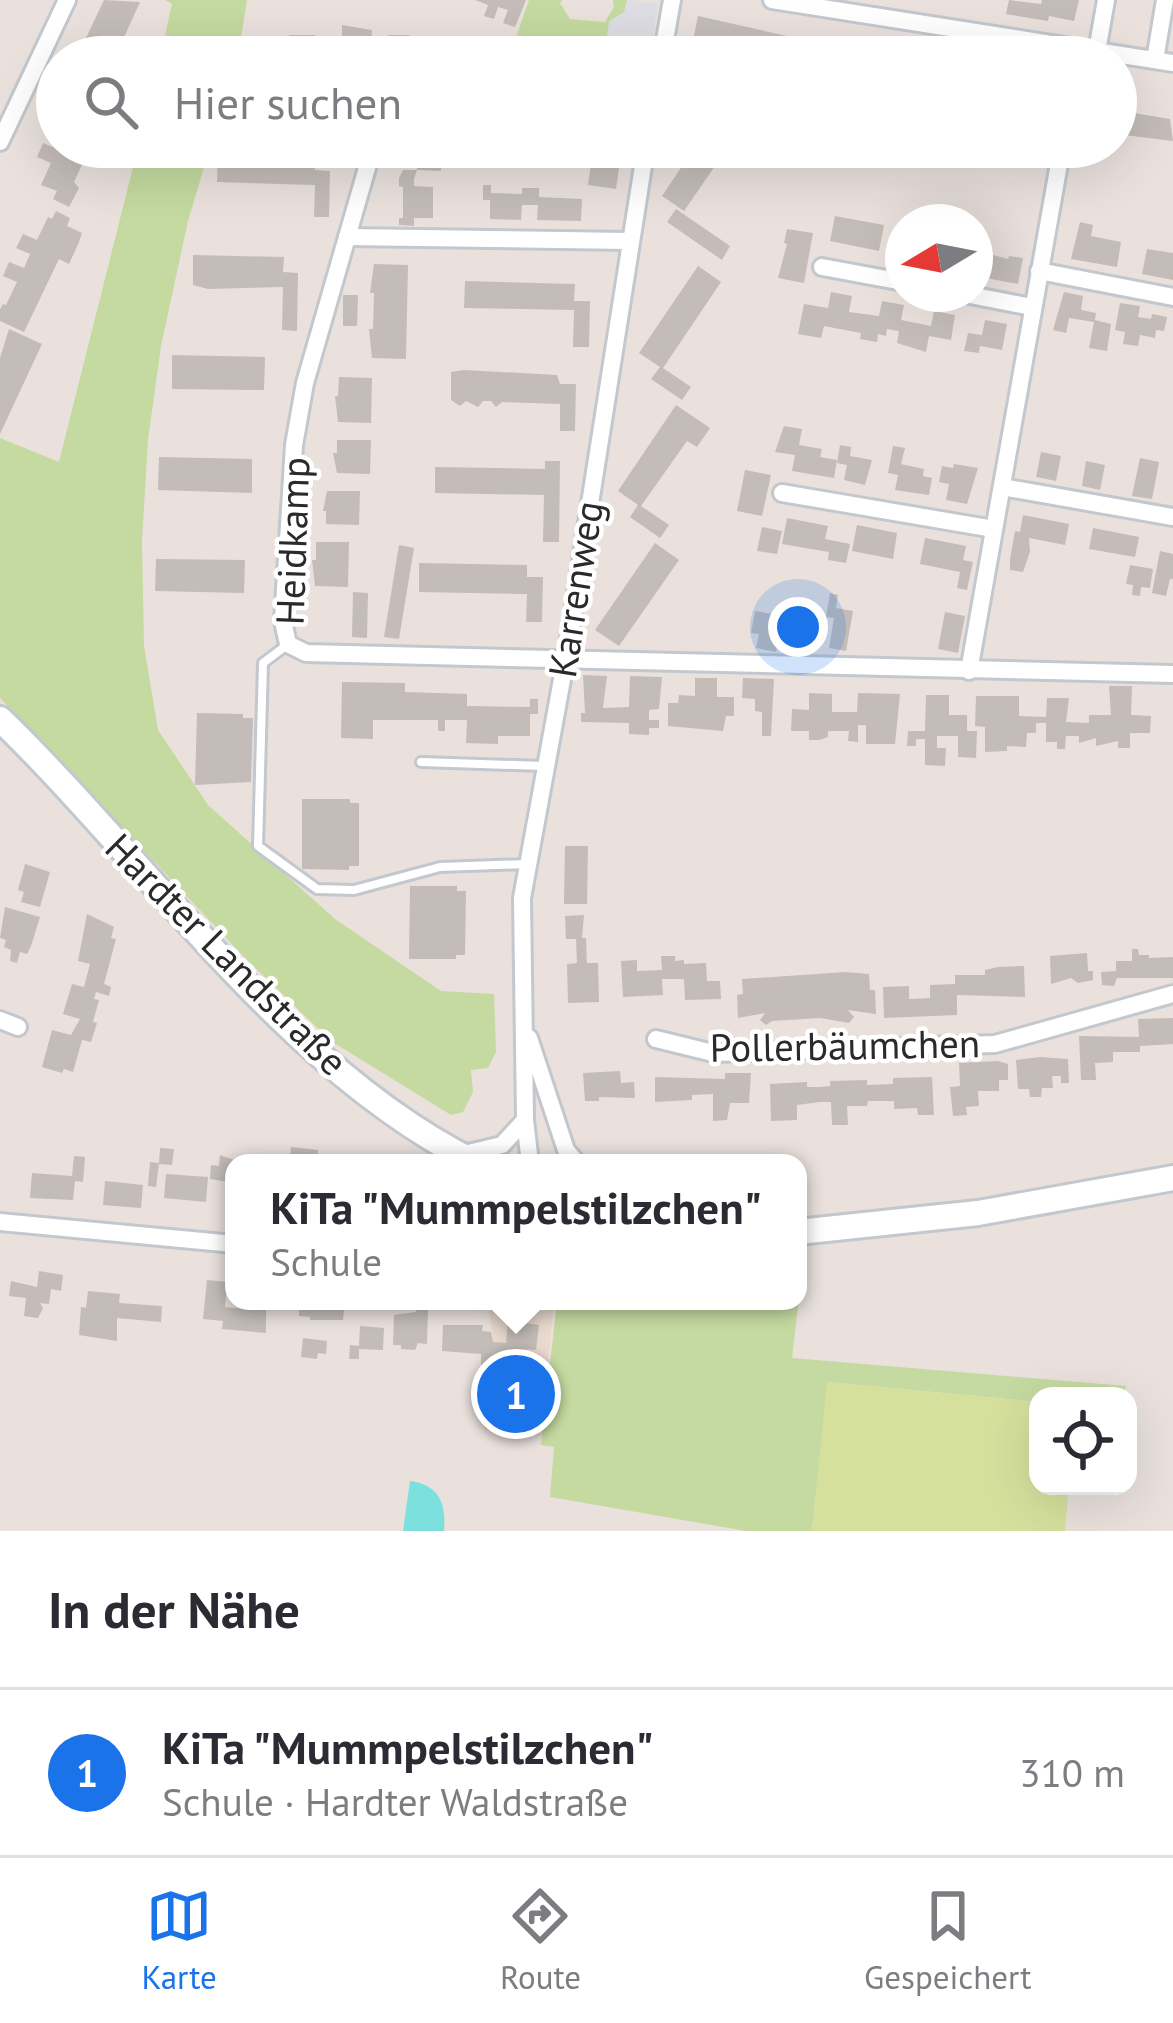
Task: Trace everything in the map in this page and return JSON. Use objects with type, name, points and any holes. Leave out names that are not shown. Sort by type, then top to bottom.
[{"type":"main road","name":"Hardter Landstraße","points":[[0,718],[11,739],[286,1022],[383,1107],[457,1154]]},
{"type":"main road","points":[[807,1231],[978,1213],[1173,1178]]},
{"type":"street","points":[[50,36],[67,0]]},
{"type":"street","points":[[666,36],[672,0]]},
{"type":"street","points":[[772,0],[988,36]]},
{"type":"street","points":[[1091,36],[1106,0]]},
{"type":"street","points":[[1164,61],[1165,0]]},
{"type":"street","points":[[0,142],[36,66]]},
{"type":"street","name":"Heidkamp","points":[[367,168],[305,383],[294,445],[283,621],[288,644],[306,653],[565,662],[1173,674]]},
{"type":"street","name":"Karrenweg","points":[[529,1154],[521,958],[527,864],[565,662],[642,168]]},
{"type":"street","points":[[969,671],[1057,168]]},
{"type":"street","points":[[346,236],[629,241]]},
{"type":"street","points":[[821,266],[885,278]]},
{"type":"street","points":[[1040,271],[1173,297]]},
{"type":"street","points":[[993,299],[1032,307]]},
{"type":"street","points":[[1001,487],[1173,517]]},
{"type":"street","points":[[782,493],[994,529]]},
{"type":"street","name":"Pollerbäumchen","points":[[656,1039],[713,1053],[995,1044],[1173,994]]},
{"type":"street","name":"Karrenweg","points":[[526,1032],[566,1154]]},
{"type":"street","points":[[480,1154],[502,1145],[526,1120]]},
{"type":"street","points":[[0,1222],[225,1243]]},
{"type":"lane","points":[[288,644],[263,663],[258,846],[316,889],[354,890],[440,867],[527,864]]},
{"type":"lane","points":[[421,762],[544,766]]},
{"type":"shaded area","points":[[627,0],[658,3],[653,36],[606,36],[609,21],[624,11]]},
{"type":"shaded area","points":[[490,1310],[553,1310],[541,1436],[484,1430],[493,1342]]},
{"type":"green space","points":[[165,0],[247,0],[241,36],[165,36],[172,4]]},
{"type":"green space","points":[[529,0],[562,0],[570,19],[605,22],[613,0],[627,0],[624,12],[609,21],[607,36],[516,36]]},
{"type":"green space","points":[[133,168],[204,168],[161,346],[148,440],[142,540],[144,646],[158,730],[208,805],[335,919],[441,991],[494,994],[496,1052],[488,1068],[471,1070],[473,1092],[463,1112],[451,1115],[331,1041],[244,957],[0,698],[0,438],[59,462]]},
{"type":"green space","points":[[556,1310],[798,1310],[792,1358],[1126,1386],[1029,1387],[1029,1401],[828,1382],[812,1531],[746,1531],[550,1497],[554,1447],[541,1445]]},
{"type":"green space","points":[[827,1382],[1029,1401],[1029,1495],[1068,1495],[1065,1531],[812,1531]]},
{"type":"water","points":[[410,1481],[439,1497],[444,1531],[403,1531]]},
{"type":"building","points":[[104,0],[140,2],[125,36],[87,36]]},
{"type":"building","points":[[475,0],[526,0],[515,27],[503,23],[508,10],[498,7],[494,19],[484,16],[488,5]]},
{"type":"building","points":[[1009,0],[1041,4],[1042,0],[1079,0],[1074,21],[1049,16],[1048,21],[1006,14]]},
{"type":"building","points":[[698,16],[787,36],[694,36]]},
{"type":"building","points":[[342,25],[372,30],[372,36],[342,36]]},
{"type":"building","points":[[1137,114],[1170,119],[1173,141],[1137,137]]},
{"type":"building","points":[[49,168],[80,168],[74,182],[79,188],[69,207],[53,199],[57,191],[41,185]]},
{"type":"building","points":[[217,168],[330,171],[329,217],[314,217],[315,185],[217,182]]},
{"type":"building","points":[[590,168],[619,168],[616,189],[588,185]]},
{"type":"building","points":[[681,168],[714,168],[684,211],[662,196]]},
{"type":"building","points":[[403,170],[417,170],[414,186],[433,187],[433,218],[414,218],[414,226],[399,225],[403,187],[399,178]]},
{"type":"building","points":[[483,185],[491,185],[491,193],[522,194],[522,188],[539,188],[539,197],[582,199],[581,221],[537,220],[538,205],[522,205],[521,220],[490,219],[490,200],[483,200]]},
{"type":"building","points":[[676,209],[730,246],[722,260],[667,222]]},
{"type":"building","points":[[56,211],[70,218],[67,226],[82,233],[69,264],[59,259],[24,332],[0,321],[0,309],[17,282],[3,276],[9,262],[24,268],[30,254],[16,248],[23,234],[37,240]]},
{"type":"building","points":[[835,216],[884,225],[879,251],[830,241]]},
{"type":"building","points":[[1080,222],[1093,225],[1091,236],[1121,242],[1117,267],[1071,259]]},
{"type":"building","points":[[787,229],[813,233],[804,283],[778,278]]},
{"type":"building","points":[[1147,249],[1173,253],[1173,280],[1142,274]]},
{"type":"building","points":[[193,255],[284,257],[283,272],[298,273],[297,331],[282,330],[283,287],[208,289],[193,285]]},
{"type":"building","points":[[993,255],[1023,258],[1018,284],[993,279]]},
{"type":"building","points":[[374,264],[408,265],[406,359],[372,358],[369,329],[373,329]]},
{"type":"building","points":[[698,266],[721,282],[663,368],[691,387],[682,400],[651,379],[660,367],[639,353]]},
{"type":"building","points":[[465,281],[575,284],[574,301],[590,301],[589,347],[573,347],[574,310],[464,308]]},
{"type":"building","points":[[831,292],[852,296],[849,312],[879,316],[882,301],[885,312],[903,312],[901,320],[931,326],[934,312],[955,315],[951,340],[929,336],[926,352],[897,343],[899,331],[887,329],[886,336],[878,334],[877,342],[860,339],[861,333],[824,326],[821,338],[798,334],[804,304],[828,308]]},
{"type":"building","points":[[1064,292],[1083,296],[1081,310],[1096,313],[1095,320],[1111,324],[1107,351],[1089,348],[1094,322],[1069,318],[1066,333],[1053,330]]},
{"type":"building","points":[[343,295],[358,295],[357,326],[343,326]]},
{"type":"building","points":[[1120,303],[1140,306],[1138,317],[1167,317],[1164,331],[1156,330],[1155,338],[1140,335],[1138,346],[1123,344],[1125,332],[1115,330]]},
{"type":"building","points":[[985,320],[1007,324],[1002,350],[980,346],[979,353],[964,351],[968,333],[982,335]]},
{"type":"building","points":[[9,329],[42,344],[0,434],[0,358]]},
{"type":"building","points":[[172,355],[265,357],[264,390],[172,389]]},
{"type":"building","points":[[451,372],[557,375],[560,384],[576,384],[575,431],[560,431],[560,404],[502,402],[496,407],[483,401],[478,407],[466,401],[460,406],[451,400]]},
{"type":"building","points":[[339,377],[372,378],[371,423],[338,422]]},
{"type":"building","points":[[676,405],[710,428],[697,447],[687,441],[641,506],[669,525],[660,538],[630,517],[638,505],[618,491]]},
{"type":"building","points":[[784,426],[802,429],[799,445],[822,449],[820,457],[837,460],[834,478],[792,471],[795,455],[775,452]]},
{"type":"building","points":[[337,440],[371,440],[370,474],[337,473],[333,453],[337,453]]},
{"type":"building","points":[[840,445],[851,447],[850,456],[872,460],[865,485],[844,480],[847,465],[837,463]]},
{"type":"building","points":[[893,446],[905,448],[901,464],[924,469],[923,476],[932,478],[929,495],[895,490],[898,475],[888,473]]},
{"type":"building","points":[[1041,452],[1061,456],[1056,481],[1036,477]]},
{"type":"building","points":[[159,457],[252,459],[252,493],[158,490]]},
{"type":"building","points":[[1140,458],[1159,462],[1152,499],[1132,496]]},
{"type":"building","points":[[545,461],[560,461],[559,542],[543,542],[544,495],[435,493],[435,467],[545,469]]},
{"type":"building","points":[[1086,461],[1105,465],[1100,490],[1082,486]]},
{"type":"building","points":[[954,464],[978,468],[967,504],[946,500],[949,484],[939,482],[942,466],[953,468]]},
{"type":"building","points":[[745,470],[771,475],[762,516],[737,511]]},
{"type":"building","points":[[327,491],[360,491],[359,525],[326,524]]},
{"type":"building","points":[[1023,515],[1069,524],[1065,545],[1029,538],[1023,572],[1010,570],[1010,559]]},
{"type":"building","points":[[787,518],[828,526],[825,539],[850,544],[846,563],[828,560],[829,552],[782,544]]},
{"type":"building","points":[[857,525],[897,533],[893,559],[852,551]]},
{"type":"building","points":[[762,527],[782,531],[777,554],[757,551]]},
{"type":"building","points":[[1093,528],[1139,537],[1135,557],[1089,549]]},
{"type":"building","points":[[925,538],[966,546],[963,560],[973,562],[967,590],[957,588],[960,572],[920,564]]},
{"type":"building","points":[[316,542],[349,542],[348,587],[315,586]]},
{"type":"building","points":[[655,543],[679,560],[619,646],[595,630]]},
{"type":"building","points":[[399,545],[414,548],[399,639],[384,637]]},
{"type":"building","points":[[1160,551],[1173,554],[1173,579],[1166,596],[1152,593]]},
{"type":"building","points":[[156,559],[245,560],[244,593],[155,591]]},
{"type":"building","points":[[419,563],[527,565],[527,577],[543,577],[542,622],[526,622],[527,594],[419,592]]},
{"type":"building","points":[[1130,565],[1153,569],[1150,588],[1141,587],[1140,596],[1132,595],[1133,585],[1126,584]]},
{"type":"building","points":[[353,592],[368,593],[367,638],[352,637]]},
{"type":"building","points":[[830,593],[838,595],[836,608],[853,611],[846,651],[829,648],[834,618],[826,617]]},
{"type":"building","points":[[792,610],[817,615],[810,648],[793,644],[795,635],[787,634]]},
{"type":"building","points":[[755,611],[783,616],[776,652],[756,648],[759,634],[751,633]]},
{"type":"building","points":[[945,612],[965,616],[958,653],[938,649]]},
{"type":"building","points":[[583,675],[607,676],[603,708],[629,707],[630,676],[662,677],[659,709],[649,710],[649,720],[659,720],[659,728],[649,728],[649,735],[629,734],[629,723],[581,722],[581,713],[585,713]]},
{"type":"building","points":[[695,678],[717,678],[717,697],[734,697],[734,716],[726,716],[723,731],[668,726],[668,703],[678,703],[679,695],[695,696]]},
{"type":"building","points":[[743,678],[774,679],[771,736],[762,736],[762,712],[755,711],[755,699],[742,698]]},
{"type":"building","points":[[342,682],[405,683],[405,692],[467,694],[467,706],[530,707],[530,699],[538,699],[538,714],[530,714],[530,736],[498,736],[498,744],[466,743],[467,720],[445,720],[445,731],[438,731],[438,720],[373,720],[373,739],[341,738]]},
{"type":"building","points":[[1109,686],[1132,686],[1131,715],[1151,716],[1150,733],[1130,733],[1130,748],[1118,748],[1118,741],[1096,746],[1096,738],[1079,743],[1079,736],[1066,736],[1065,749],[1057,749],[1057,742],[1046,742],[1046,723],[1036,723],[1036,733],[1027,733],[1026,747],[985,752],[985,727],[975,726],[976,696],[1019,696],[1019,716],[1046,717],[1047,698],[1069,698],[1066,722],[1089,723],[1089,715],[1111,715]]},
{"type":"building","points":[[809,693],[832,694],[832,712],[857,712],[858,693],[900,694],[895,744],[866,744],[866,725],[858,725],[858,742],[848,741],[849,731],[828,731],[828,737],[809,740],[809,731],[791,731],[792,709],[809,710]]},
{"type":"building","points":[[926,695],[949,695],[949,715],[967,715],[967,731],[977,731],[976,758],[958,757],[958,736],[937,736],[937,748],[946,748],[945,766],[925,765],[925,739],[907,746],[908,731],[925,731]]},
{"type":"building","points":[[197,713],[253,718],[251,782],[195,785]]},
{"type":"building","points":[[302,799],[359,803],[359,866],[302,869]]},
{"type":"building","points":[[565,846],[588,846],[587,904],[564,904]]},
{"type":"building","points":[[25,864],[50,872],[40,907],[21,902],[24,892],[18,890]]},
{"type":"building","points":[[410,886],[457,886],[457,891],[466,891],[465,955],[409,959]]},
{"type":"building","points":[[5,907],[40,917],[27,954],[20,952],[17,963],[10,961],[11,950],[0,938]]},
{"type":"building","points":[[87,914],[114,927],[111,938],[116,939],[104,984],[111,987],[109,996],[96,992],[94,999],[99,1000],[93,1022],[97,1023],[91,1042],[82,1040],[73,1072],[64,1069],[62,1073],[42,1067],[52,1030],[71,1035],[80,1019],[63,1014],[72,984],[84,987],[90,964],[78,961]]},
{"type":"building","points":[[584,915],[582,938],[586,938],[587,963],[598,963],[599,1002],[568,1003],[567,964],[577,963],[576,939],[566,939],[565,916]]},
{"type":"building","points":[[1132,949],[1149,958],[1173,957],[1173,978],[1117,978],[1114,986],[1102,985],[1101,972],[1116,971],[1116,961],[1132,961]]},
{"type":"building","points":[[1087,953],[1093,980],[1078,983],[1071,978],[1051,984],[1050,956]]},
{"type":"building","points":[[661,956],[675,956],[675,961],[684,960],[684,964],[706,963],[707,981],[720,981],[721,999],[685,1000],[684,979],[662,979],[663,995],[623,997],[621,961],[637,960],[637,971],[662,970]]},
{"type":"building","points":[[1024,966],[1025,997],[957,995],[957,1015],[884,1018],[883,987],[909,986],[909,999],[930,998],[930,985],[955,984],[955,975],[985,975],[985,970],[998,967]]},
{"type":"building","points":[[869,974],[876,1014],[848,1010],[854,1017],[849,1023],[820,1018],[766,1025],[760,1020],[765,1013],[738,1018],[742,979]]},
{"type":"building","points":[[1173,1018],[1173,1044],[1113,1052],[1113,1062],[1095,1063],[1096,1080],[1081,1080],[1079,1036],[1139,1037],[1138,1019]]},
{"type":"building","points":[[1068,1059],[1069,1083],[1052,1076],[1053,1088],[1042,1088],[1041,1097],[1030,1097],[1029,1089],[1018,1089],[1016,1060]]},
{"type":"building","points":[[959,1063],[1008,1064],[1008,1080],[999,1080],[999,1091],[978,1091],[979,1106],[966,1107],[967,1115],[953,1116],[950,1087],[960,1086]]},
{"type":"building","points":[[620,1071],[621,1083],[634,1082],[635,1098],[585,1101],[583,1073]]},
{"type":"building","points":[[725,1073],[751,1073],[749,1103],[730,1103],[727,1120],[713,1121],[713,1094],[655,1102],[655,1077],[725,1079]]},
{"type":"building","points":[[932,1077],[934,1115],[918,1115],[917,1108],[894,1109],[894,1101],[868,1101],[867,1106],[847,1106],[848,1125],[832,1125],[831,1102],[820,1102],[797,1105],[797,1120],[771,1121],[770,1084],[807,1082],[807,1087],[820,1087],[830,1086],[830,1081],[867,1080],[867,1085],[893,1084],[893,1078]]},
{"type":"building","points":[[291,1147],[318,1150],[318,1154],[290,1154]]},
{"type":"building","points":[[160,1148],[174,1149],[172,1165],[159,1164],[156,1187],[148,1186],[150,1162],[159,1163]]},
{"type":"building","points":[[220,1155],[225,1157],[225,1182],[210,1179],[211,1165],[219,1166]]},
{"type":"building","points":[[74,1156],[85,1157],[83,1182],[75,1181],[73,1200],[30,1198],[32,1173],[72,1176]]},
{"type":"building","points":[[166,1174],[208,1177],[206,1202],[164,1198]]},
{"type":"building","points":[[105,1181],[143,1185],[141,1208],[103,1205]]},
{"type":"building","points":[[39,1271],[63,1275],[61,1291],[51,1289],[49,1304],[40,1303],[43,1308],[38,1318],[24,1316],[26,1298],[9,1296],[11,1281],[37,1287]]},
{"type":"building","points":[[207,1280],[225,1282],[225,1310],[266,1310],[266,1333],[222,1329],[223,1321],[203,1319]]},
{"type":"building","points":[[88,1291],[120,1294],[119,1303],[162,1306],[161,1322],[117,1318],[117,1341],[79,1335],[81,1307],[86,1308]]},
{"type":"building","points":[[299,1310],[344,1310],[343,1320],[299,1316]]},
{"type":"building","points":[[428,1310],[427,1344],[418,1343],[415,1350],[393,1345],[394,1315]]},
{"type":"building","points":[[508,1321],[539,1325],[536,1350],[527,1349],[523,1380],[502,1378],[504,1359],[490,1358],[490,1366],[481,1365],[481,1354],[442,1351],[443,1325],[483,1325],[482,1331],[491,1332],[493,1342],[506,1343]]},
{"type":"building","points":[[360,1326],[384,1328],[383,1350],[359,1349],[359,1359],[349,1359],[350,1345],[359,1346]]},
{"type":"building","points":[[303,1338],[327,1341],[326,1354],[318,1353],[317,1359],[301,1357]]},
{"type":"place","name":"KiTa \"Mummpelstilzchen\"","points":[[516,1394]]}]
